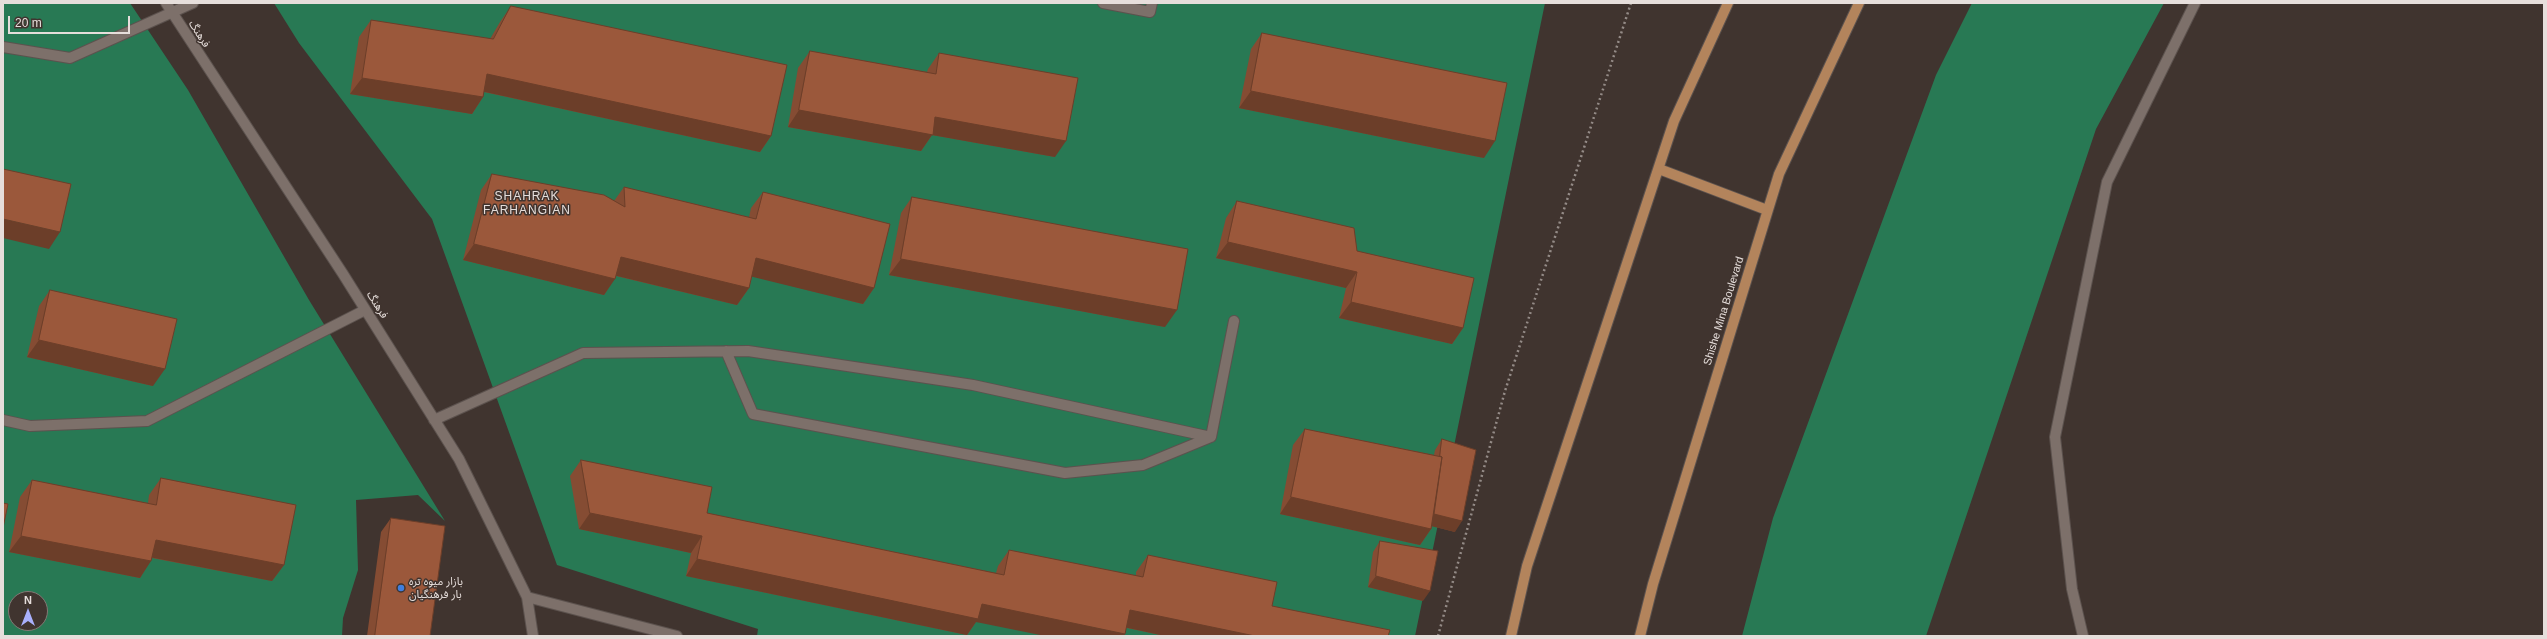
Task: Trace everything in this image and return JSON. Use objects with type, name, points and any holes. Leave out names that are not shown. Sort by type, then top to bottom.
[{"type":"main road","points":[[1511,636],[1527,566],[1674,121],[1728,3]]},
{"type":"main road","name":"Shishe Mina Boulevard","points":[[1640,636],[1653,584],[1779,174],[1859,3]]},
{"type":"main road","points":[[1659,168],[1767,210]]},
{"type":"street","name":"فرهنگ","points":[[166,3],[171,13],[366,310],[458,459],[527,597],[533,636]]},
{"type":"street","points":[[3,46],[70,58],[193,3]]},
{"type":"street","points":[[1103,3],[1150,12],[1152,3]]},
{"type":"street","points":[[2083,636],[2072,589],[2055,437],[2107,182],[2195,3]]},
{"type":"street","points":[[3,420],[30,426],[147,421],[366,310]]},
{"type":"street","points":[[1211,437],[1234,321]]},
{"type":"street","points":[[434,420],[583,353],[748,351],[973,385],[1211,437]]},
{"type":"street","points":[[726,352],[753,414],[1065,473],[1143,465],[1211,437]]},
{"type":"street","points":[[527,597],[677,636]]},
{"type":"path","points":[[1438,636],[1505,391],[1631,3]]},
{"type":"green space","points":[[3,3],[130,3],[188,90],[309,300],[445,521],[418,495],[356,500],[358,570],[343,618],[342,636],[3,636]]},
{"type":"green space","points":[[274,3],[1545,3],[1415,636],[757,636],[758,629],[557,565],[432,219],[299,43]]},
{"type":"green space","points":[[1972,3],[2164,3],[2096,129],[1926,636],[1742,636],[1773,518],[1936,75]]},
{"type":"building","points":[[511,6],[787,65],[771,136],[487,74],[483,97],[362,78],[371,20],[493,39]]},
{"type":"building","points":[[1262,33],[1507,83],[1495,141],[1251,91]]},
{"type":"building","points":[[810,51],[936,74],[939,53],[1078,78],[1066,141],[935,117],[933,135],[799,110]]},
{"type":"building","points":[[3,169],[71,184],[60,232],[3,219]]},
{"type":"building","points":[[492,174],[604,195],[625,207],[624,187],[756,219],[763,192],[890,224],[874,288],[756,258],[749,288],[621,257],[615,279],[474,244]]},
{"type":"building","points":[[912,197],[1188,249],[1177,310],[901,259]]},
{"type":"building","points":[[1237,201],[1354,228],[1357,251],[1474,278],[1463,328],[1351,302],[1357,272],[1228,242]]},
{"type":"building","points":[[50,290],[177,319],[165,369],[39,340]]},
{"type":"building","points":[[1305,429],[1442,457],[1431,529],[1291,497]]},
{"type":"building","points":[[1442,439],[1476,450],[1462,521],[1434,514],[1442,457],[1440,456]]},
{"type":"building","points":[[581,460],[712,487],[707,513],[1004,575],[1009,550],[1143,577],[1148,555],[1277,582],[1272,606],[1390,630],[1388,636],[1255,636],[1130,610],[1125,634],[982,604],[978,619],[697,559],[702,536],[590,513]]},
{"type":"building","points":[[161,478],[296,505],[284,565],[156,540],[151,561],[21,536],[32,480],[156,505]]},
{"type":"building","points":[[3,503],[8,504],[3,528]]},
{"type":"building","name":"بازار میوه تره بار فرهنگیان","points":[[391,518],[445,526],[430,636],[375,636]]},
{"type":"building","points":[[1380,541],[1438,551],[1430,591],[1376,576]]},
{"type":"place","name":"بازار میوه تره بار فرهنگیان","points":[[401,588]]},
{"type":"district","name":"SHAHRAK FARHANGIAN","points":[[527,204]]}]
